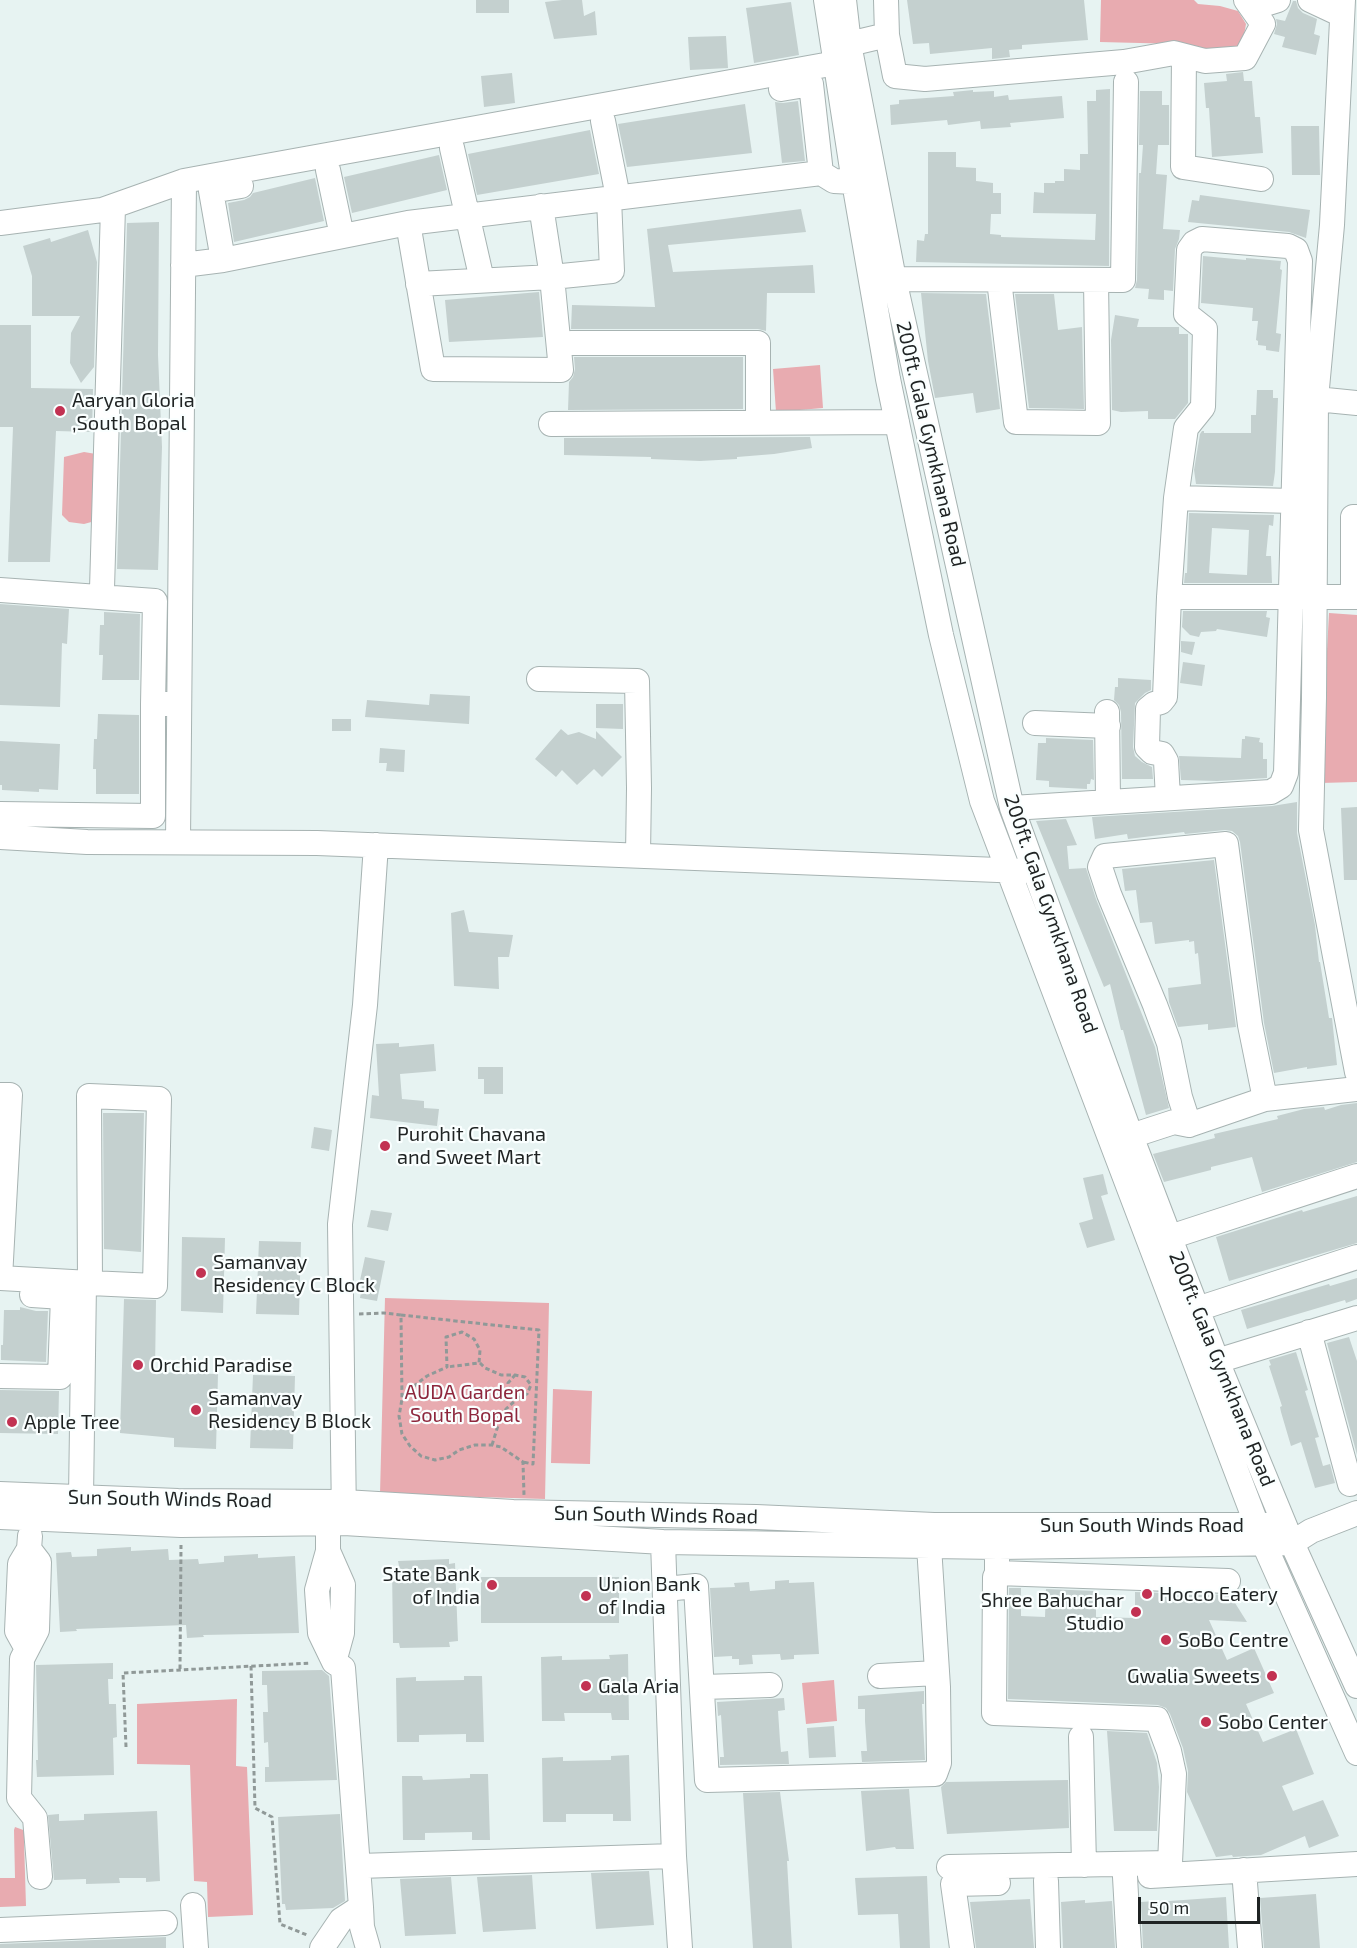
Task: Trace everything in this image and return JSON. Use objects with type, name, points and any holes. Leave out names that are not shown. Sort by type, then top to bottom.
[{"type":"street","points":[[826,0],[842,53],[854,182],[897,422],[941,635],[982,801],[1022,871],[1260,1535],[1357,1753]]},
{"type":"street","name":"200ft. Gala Gymkhana Road","points":[[844,0],[842,53],[1012,808],[1022,871],[1131,1136],[1217,1361],[1296,1533],[1357,1686]]},
{"type":"street","points":[[886,0],[887,35],[895,76],[925,79],[1124,62],[1174,53],[1205,61],[1245,58],[1263,24],[1249,4],[1278,0]]},
{"type":"street","points":[[1310,0],[1342,8],[1332,225],[1316,399],[1311,830],[1357,1072]]},
{"type":"street","points":[[0,223],[113,207],[183,181],[842,53],[887,35]]},
{"type":"street","points":[[1184,56],[1183,167],[1261,179]]},
{"type":"street","points":[[894,279],[1123,280],[1126,82]]},
{"type":"street","points":[[223,260],[211,192],[811,84],[821,173]]},
{"type":"street","points":[[418,284],[552,277],[612,271],[614,197],[603,121]]},
{"type":"street","points":[[452,148],[482,280]]},
{"type":"street","points":[[328,170],[342,236]]},
{"type":"street","points":[[183,265],[223,260],[408,223],[467,215],[821,173],[834,181],[854,182]]},
{"type":"street","points":[[177,841],[183,181]]},
{"type":"street","points":[[408,223],[433,369],[561,370],[552,277],[541,206]]},
{"type":"street","points":[[102,589],[113,207]]},
{"type":"street","points":[[1012,808],[1271,792],[1281,786],[1286,773],[1300,261],[1296,250],[1288,246],[1202,239],[1194,243],[1190,250],[1186,314],[1205,329],[1203,407],[1186,428],[1176,498],[1165,697],[1148,709],[1147,747],[1152,752],[1162,754],[1166,761],[1168,798]]},
{"type":"street","points":[[999,280],[1016,422],[1098,423],[1096,280]]},
{"type":"street","points":[[571,343],[758,343],[758,423]]},
{"type":"street","points":[[1316,399],[1357,403]]},
{"type":"street","points":[[551,424],[897,422]]},
{"type":"street","points":[[1176,498],[1293,501]]},
{"type":"street","points":[[1169,597],[1355,597],[1353,517],[1357,517]]},
{"type":"street","points":[[0,590],[155,601],[153,816],[0,813]]},
{"type":"street","points":[[539,679],[637,681],[638,855]]},
{"type":"street","points":[[153,704],[179,704]]},
{"type":"street","points":[[1035,723],[1107,719],[1108,802]]},
{"type":"street","points":[[0,837],[87,842],[177,841],[376,845],[1022,871]]},
{"type":"street","points":[[1189,1125],[1180,1097],[1169,1043],[1100,867],[1105,856],[1226,844],[1250,1025],[1265,1099]]},
{"type":"street","points":[[368,1948],[362,1927],[343,1668],[334,1662],[320,1633],[317,1590],[339,1516],[342,1315],[340,1224],[365,1005],[376,845]]},
{"type":"street","points":[[1131,1136],[1174,1122],[1189,1125],[1265,1099],[1357,1089]]},
{"type":"street","points":[[0,1095],[10,1095],[0,1278],[87,1283],[155,1286],[159,1099],[89,1096],[87,1283],[81,1498]]},
{"type":"street","points":[[1170,1237],[1357,1176]]},
{"type":"street","points":[[1197,1309],[1357,1257]]},
{"type":"street","points":[[0,1293],[63,1297],[60,1377],[0,1376]]},
{"type":"street","points":[[1217,1361],[1357,1318]]},
{"type":"street","points":[[1309,1332],[1350,1484]]},
{"type":"street","name":"Sun South Winds Road","points":[[0,1494],[178,1502],[339,1516],[513,1512],[756,1517],[1260,1535],[1296,1533]]},
{"type":"street","points":[[1296,1533],[1357,1513]]},
{"type":"street","points":[[0,1517],[181,1525],[339,1516],[663,1542],[998,1547],[1260,1535]]},
{"type":"street","points":[[31,1519],[29,1549],[39,1562],[37,1630],[22,1659],[19,1798],[35,1818],[40,1877]]},
{"type":"street","points":[[663,1542],[674,1857],[680,1948]]},
{"type":"street","points":[[665,1589],[696,1586],[707,1780],[935,1774],[939,1763],[938,1673],[929,1546]]},
{"type":"street","points":[[949,1867],[1170,1863],[1174,1774],[1169,1751],[1156,1719],[994,1713],[994,1577],[997,1573],[998,1547]]},
{"type":"street","points":[[997,1573],[1228,1581]]},
{"type":"street","points":[[880,1676],[938,1673]]},
{"type":"street","points":[[702,1687],[771,1684]]},
{"type":"street","points":[[1081,1737],[1083,1865]]},
{"type":"street","points":[[359,1866],[674,1857]]},
{"type":"street","points":[[962,1948],[953,1884],[1357,1864]]},
{"type":"street","points":[[1244,1870],[1250,1948]]},
{"type":"street","points":[[1125,1877],[1129,1948]]},
{"type":"street","points":[[1046,1881],[1048,1948]]},
{"type":"street","points":[[193,1905],[196,1948]]},
{"type":"street","points":[[324,1946],[341,1920],[361,1907]]},
{"type":"street","points":[[0,1930],[165,1923]]},
{"type":"path","points":[[342,1315],[384,1312],[539,1330],[533,1464],[523,1462],[501,1447],[492,1445],[466,1447],[443,1460],[421,1456],[410,1446],[402,1434],[399,1416],[402,1399],[401,1315]]},
{"type":"path","points":[[447,1367],[446,1337],[462,1332],[478,1345],[479,1363]]},
{"type":"path","points":[[402,1399],[410,1389],[427,1376],[447,1367],[479,1363],[501,1375],[525,1377],[531,1385],[527,1394],[518,1398],[506,1409],[500,1419],[492,1445]]},
{"type":"path","points":[[515,1375],[508,1383],[509,1392],[518,1398]]},
{"type":"path","points":[[523,1462],[524,1499]]},
{"type":"path","points":[[180,1669],[181,1525]]},
{"type":"path","points":[[126,1747],[123,1673],[334,1662]]},
{"type":"path","points":[[251,1666],[255,1808],[272,1817],[280,1924],[324,1946]]},
{"type":"green space","points":[[1101,0],[1194,0],[1198,4],[1220,6],[1238,11],[1246,24],[1243,41],[1234,50],[1202,54],[1180,44],[1100,42]]},
{"type":"green space","points":[[820,365],[823,408],[776,412],[773,369]]},
{"type":"green space","points":[[84,452],[96,454],[95,521],[84,524],[69,522],[62,515],[64,457]]},
{"type":"green space","points":[[1329,613],[1357,615],[1357,782],[1320,783]]},
{"type":"green space","name":"AUDA Garden South Bopal","points":[[385,1298],[549,1303],[545,1499],[380,1494]]},
{"type":"green space","points":[[553,1389],[592,1391],[590,1464],[551,1463]]},
{"type":"green space","points":[[834,1680],[837,1721],[806,1724],[802,1683]]},
{"type":"green space","points":[[237,1699],[236,1766],[247,1767],[253,1915],[208,1917],[207,1882],[194,1881],[190,1765],[137,1764],[137,1704]]},
{"type":"green space","points":[[15,1827],[26,1831],[33,1839],[24,1841],[26,1906],[0,1907],[0,1878],[15,1878]]},
{"type":"building","points":[[476,0],[509,0],[509,13],[476,13]]},
{"type":"building","points":[[582,0],[584,16],[595,11],[597,35],[554,39],[545,2]]},
{"type":"building","points":[[907,0],[1084,0],[1088,40],[1022,45],[1022,49],[1009,50],[1010,57],[992,59],[992,48],[930,54],[929,43],[913,44]]},
{"type":"building","points":[[1293,1],[1296,1],[1303,13],[1317,19],[1314,34],[1320,36],[1316,55],[1282,47],[1285,37],[1274,34],[1276,19],[1285,21]]},
{"type":"building","points":[[791,2],[799,55],[754,63],[746,8]]},
{"type":"building","points":[[726,36],[728,68],[690,70],[688,37]]},
{"type":"building","points":[[1243,72],[1244,81],[1252,81],[1255,117],[1260,117],[1263,153],[1212,157],[1209,108],[1206,108],[1204,83],[1227,81],[1226,74]]},
{"type":"building","points":[[512,73],[515,103],[484,107],[481,76]]},
{"type":"building","points":[[1110,89],[1109,266],[916,262],[917,240],[924,241],[925,234],[928,234],[928,152],[956,152],[956,167],[976,168],[976,181],[993,183],[993,193],[1001,193],[1001,214],[991,214],[990,234],[1001,235],[1001,237],[1095,240],[1096,214],[1033,213],[1034,192],[1044,193],[1044,183],[1064,181],[1064,169],[1080,170],[1080,154],[1088,154],[1087,101],[1096,101],[1096,90]]},
{"type":"building","points":[[973,90],[973,92],[994,91],[994,97],[1008,95],[1009,100],[1062,96],[1064,118],[1010,123],[1011,127],[981,129],[980,121],[948,125],[947,120],[891,125],[890,105],[899,104],[899,100],[954,96],[953,92]]},
{"type":"building","points":[[1140,91],[1162,91],[1162,105],[1169,105],[1169,145],[1158,145],[1156,174],[1167,175],[1163,229],[1180,230],[1175,249],[1173,291],[1164,290],[1164,300],[1148,299],[1149,289],[1135,288],[1139,173],[1141,173],[1143,145],[1139,145]]},
{"type":"building","points":[[798,101],[805,161],[782,163],[775,102]]},
{"type":"building","points":[[745,104],[752,153],[627,167],[618,124]]},
{"type":"building","points":[[1291,126],[1319,126],[1320,175],[1292,175]]},
{"type":"building","points":[[590,130],[599,174],[477,195],[468,154]]},
{"type":"building","points":[[439,155],[447,190],[352,213],[344,177]]},
{"type":"building","points":[[315,178],[324,221],[234,242],[228,203],[244,200],[253,193]]},
{"type":"building","points":[[1200,195],[1310,210],[1306,238],[1289,232],[1188,222],[1192,200],[1199,201]]},
{"type":"building","points":[[801,209],[806,232],[668,245],[673,272],[813,265],[815,293],[767,293],[766,331],[758,329],[571,329],[572,305],[655,307],[647,229]]},
{"type":"building","points":[[159,222],[158,355],[162,447],[158,570],[117,569],[127,223]]},
{"type":"building","points":[[88,230],[97,262],[94,367],[81,383],[70,363],[71,333],[80,316],[32,316],[32,276],[23,246],[50,238],[51,242]]},
{"type":"building","points":[[1203,256],[1281,261],[1276,333],[1281,334],[1279,352],[1266,350],[1266,346],[1258,345],[1256,340],[1258,321],[1252,321],[1253,308],[1201,303]]},
{"type":"building","points":[[539,292],[543,337],[449,342],[445,300]]},
{"type":"building","points":[[921,293],[986,294],[1000,409],[976,413],[973,393],[935,398],[928,361]]},
{"type":"building","points":[[1015,294],[1054,294],[1058,330],[1082,327],[1084,409],[1029,408]]},
{"type":"building","points":[[1115,315],[1139,319],[1137,327],[1179,327],[1179,334],[1188,334],[1188,403],[1175,419],[1148,419],[1148,411],[1112,410],[1111,340]]},
{"type":"building","points":[[0,325],[31,325],[31,388],[93,389],[92,432],[56,431],[50,562],[8,562],[13,427],[0,427]]},
{"type":"building","points":[[574,357],[743,357],[743,409],[568,410],[569,382],[575,369]]},
{"type":"building","points":[[1257,390],[1273,390],[1273,398],[1278,398],[1273,486],[1196,484],[1194,470],[1200,434],[1202,431],[1204,433],[1251,433],[1251,415],[1256,415]]},
{"type":"building","points":[[810,437],[812,448],[737,457],[737,459],[700,461],[651,459],[651,457],[564,455],[564,438]]},
{"type":"building","points":[[1189,513],[1274,515],[1273,526],[1269,525],[1266,556],[1271,556],[1272,583],[1184,583],[1185,573],[1187,573]],"holes":[[[1212,528],[1249,530],[1247,575],[1209,573]]]},
{"type":"building","points":[[0,604],[69,609],[67,644],[62,643],[60,707],[0,705]]},
{"type":"building","points":[[1183,611],[1267,611],[1266,617],[1270,618],[1267,637],[1217,629],[1201,632],[1199,637],[1190,635],[1182,627]]},
{"type":"building","points":[[104,612],[140,614],[139,680],[102,680],[103,655],[99,655],[100,625],[104,625]]},
{"type":"building","points":[[1181,641],[1195,642],[1192,655],[1181,652]]},
{"type":"building","points":[[1183,662],[1205,665],[1202,686],[1180,683]]},
{"type":"building","points":[[1118,678],[1151,680],[1151,690],[1135,703],[1133,747],[1135,756],[1152,767],[1153,779],[1122,779],[1121,712],[1114,700]]},
{"type":"building","points":[[430,694],[470,696],[469,724],[365,717],[367,700],[429,705]]},
{"type":"building","points":[[596,704],[623,704],[623,729],[596,728]]},
{"type":"building","points":[[98,714],[139,715],[139,794],[96,794],[96,769],[93,769]]},
{"type":"building","points":[[332,719],[351,719],[351,731],[332,731]]},
{"type":"building","points":[[561,729],[568,735],[579,732],[596,739],[596,731],[622,757],[602,777],[594,769],[577,785],[562,770],[556,777],[535,759]]},
{"type":"building","points":[[1245,736],[1260,738],[1259,742],[1263,743],[1263,759],[1267,759],[1267,778],[1217,781],[1181,780],[1179,756],[1241,758],[1242,739],[1245,739]]},
{"type":"building","points":[[1046,738],[1093,740],[1094,780],[1091,779],[1090,784],[1087,784],[1087,789],[1049,787],[1049,781],[1036,780],[1038,743],[1046,743]]},
{"type":"building","points":[[0,741],[60,744],[58,790],[39,789],[39,792],[2,790]]},
{"type":"building","points":[[380,748],[405,750],[404,772],[386,771],[387,763],[379,763]]},
{"type":"building","points":[[1297,802],[1297,833],[1315,925],[1329,1018],[1332,1018],[1337,1065],[1274,1073],[1264,1023],[1238,836],[1232,831],[1225,830],[1128,839],[1127,834],[1095,839],[1092,817],[1272,806]]},
{"type":"building","points":[[1357,807],[1357,880],[1344,880],[1341,808]]},
{"type":"building","points":[[1066,819],[1077,845],[1067,846],[1069,869],[1086,868],[1096,899],[1155,1047],[1169,1108],[1146,1115],[1110,984],[1104,987],[1036,821]]},
{"type":"building","points":[[1214,860],[1236,1027],[1208,1030],[1208,1024],[1178,1027],[1169,1002],[1168,988],[1201,984],[1198,953],[1195,954],[1194,941],[1155,944],[1152,922],[1140,923],[1136,890],[1125,891],[1122,869]]},
{"type":"building","points":[[464,910],[469,932],[513,935],[509,957],[498,957],[499,989],[454,986],[451,913]]},
{"type":"building","points":[[399,1043],[399,1047],[434,1044],[436,1071],[400,1074],[402,1099],[424,1101],[424,1108],[439,1109],[437,1126],[370,1118],[372,1095],[379,1096],[376,1044]]},
{"type":"building","points":[[478,1067],[503,1067],[503,1094],[484,1094],[484,1079],[478,1079]]},
{"type":"building","points":[[1357,1103],[1357,1162],[1262,1192],[1252,1157],[1164,1182],[1153,1154],[1215,1138],[1214,1134],[1278,1119],[1277,1116],[1304,1109],[1324,1107],[1325,1110]]},
{"type":"building","points":[[103,1113],[144,1113],[141,1252],[104,1249]]},
{"type":"building","points":[[314,1127],[332,1130],[329,1151],[311,1148]]},
{"type":"building","points":[[1103,1174],[1108,1194],[1101,1196],[1115,1240],[1087,1248],[1079,1223],[1093,1219],[1083,1178]]},
{"type":"building","points":[[1357,1196],[1357,1243],[1229,1281],[1216,1237],[1302,1210],[1303,1212]]},
{"type":"building","points":[[371,1210],[392,1213],[388,1231],[367,1227]]},
{"type":"building","name":"Samanvay Residency C Block","points":[[182,1237],[225,1238],[223,1313],[181,1311]]},
{"type":"building","points":[[259,1241],[301,1242],[299,1315],[256,1314]]},
{"type":"building","points":[[365,1257],[385,1261],[377,1301],[360,1298],[362,1286],[359,1285]]},
{"type":"building","points":[[1357,1278],[1357,1299],[1346,1303],[1345,1300],[1247,1329],[1241,1310]]},
{"type":"building","points":[[124,1299],[156,1300],[155,1372],[218,1374],[216,1449],[174,1447],[174,1438],[120,1433]]},
{"type":"building","points":[[20,1307],[48,1311],[46,1362],[1,1360],[4,1310],[20,1310]]},
{"type":"building","points":[[1349,1337],[1357,1361],[1357,1455],[1327,1343]]},
{"type":"building","points":[[1296,1352],[1308,1390],[1305,1391],[1319,1437],[1315,1438],[1323,1466],[1330,1464],[1335,1483],[1315,1488],[1301,1442],[1291,1446],[1281,1412],[1280,1407],[1282,1406],[1269,1366],[1271,1365],[1269,1360]]},
{"type":"building","points":[[253,1375],[295,1376],[293,1449],[250,1448]]},
{"type":"building","points":[[0,1390],[59,1391],[58,1434],[0,1433]]},
{"type":"building","points":[[131,1547],[131,1551],[168,1549],[169,1560],[198,1559],[199,1564],[224,1562],[224,1556],[258,1554],[258,1558],[295,1556],[299,1633],[203,1635],[204,1637],[187,1638],[186,1625],[76,1629],[77,1631],[60,1632],[56,1553],[71,1552],[72,1557],[97,1556],[97,1549]]},
{"type":"building","points":[[449,1559],[449,1564],[455,1563],[458,1641],[449,1642],[450,1647],[400,1648],[399,1643],[393,1643],[392,1566],[399,1566],[398,1561]]},
{"type":"building","points":[[481,1577],[619,1577],[619,1623],[481,1623]]},
{"type":"building","points":[[789,1580],[789,1583],[814,1582],[819,1654],[794,1655],[794,1659],[781,1660],[780,1654],[752,1655],[753,1664],[739,1665],[739,1659],[732,1659],[732,1656],[714,1657],[710,1588],[735,1587],[734,1583],[749,1582],[750,1591],[775,1589],[775,1581]]},
{"type":"building","name":"Sobo Center","points":[[1009,1588],[1021,1588],[1021,1616],[1045,1617],[1046,1589],[1096,1591],[1096,1617],[1135,1618],[1135,1592],[1230,1595],[1247,1622],[1209,1620],[1227,1660],[1254,1648],[1274,1693],[1246,1704],[1263,1742],[1296,1729],[1314,1774],[1282,1786],[1293,1811],[1323,1800],[1339,1836],[1309,1848],[1305,1836],[1261,1855],[1216,1857],[1187,1792],[1188,1771],[1183,1748],[1166,1708],[1158,1705],[1008,1699]]},
{"type":"building","name":"Gala Aria","points":[[628,1654],[629,1720],[612,1720],[611,1713],[564,1713],[565,1721],[542,1721],[541,1657],[562,1656],[562,1660],[610,1659],[609,1655]]},
{"type":"building","points":[[113,1663],[113,1679],[108,1679],[109,1704],[116,1704],[117,1737],[113,1738],[114,1775],[37,1777],[36,1665]]},
{"type":"building","points":[[322,1670],[329,1676],[337,1780],[265,1782],[265,1767],[269,1767],[268,1742],[264,1743],[263,1712],[268,1712],[267,1685],[262,1685],[262,1671]]},
{"type":"building","points":[[464,1676],[482,1676],[484,1742],[466,1742],[466,1734],[419,1735],[419,1742],[397,1742],[396,1678],[416,1677],[416,1681],[464,1680]]},
{"type":"building","points":[[924,1691],[924,1704],[922,1704],[925,1760],[862,1762],[861,1751],[867,1751],[865,1709],[858,1709],[858,1696]]},
{"type":"building","points":[[784,1698],[785,1710],[778,1711],[780,1741],[781,1752],[788,1751],[789,1764],[720,1765],[720,1757],[724,1757],[721,1715],[718,1716],[717,1702]]},
{"type":"building","points":[[834,1726],[836,1757],[809,1758],[807,1728]]},
{"type":"building","points":[[1107,1731],[1147,1733],[1157,1763],[1159,1787],[1157,1831],[1114,1831]]},
{"type":"building","points":[[629,1755],[631,1821],[613,1821],[613,1814],[566,1814],[566,1822],[543,1822],[542,1758],[563,1757],[563,1761],[611,1760],[611,1756]]},
{"type":"building","points":[[470,1774],[488,1774],[490,1840],[472,1840],[472,1832],[425,1833],[425,1840],[403,1840],[402,1776],[422,1776],[423,1780],[470,1778]]},
{"type":"building","points":[[1068,1780],[1069,1828],[947,1834],[941,1787],[946,1782]]},
{"type":"building","points":[[909,1789],[914,1849],[896,1849],[895,1847],[866,1851],[861,1791]]},
{"type":"building","points":[[780,1792],[789,1861],[787,1861],[792,1948],[753,1948],[743,1793]]},
{"type":"building","points":[[157,1811],[160,1881],[146,1882],[146,1878],[119,1878],[120,1883],[86,1884],[86,1879],[54,1880],[48,1815],[59,1814],[59,1821],[84,1820],[84,1814]]},
{"type":"building","points":[[340,1814],[345,1901],[333,1908],[286,1910],[285,1904],[282,1904],[278,1817]]},
{"type":"building","points":[[649,1871],[654,1925],[596,1929],[591,1873]]},
{"type":"building","points":[[532,1875],[536,1929],[483,1932],[477,1877]]},
{"type":"building","points":[[927,1876],[930,1948],[900,1948],[898,1914],[858,1915],[855,1878]]},
{"type":"building","points":[[451,1877],[456,1934],[405,1936],[400,1879]]},
{"type":"building","points":[[1316,1894],[1320,1948],[1264,1948],[1260,1898]]},
{"type":"building","points":[[1226,1897],[1229,1948],[1143,1948],[1141,1902]]},
{"type":"building","points":[[1030,1899],[1034,1948],[976,1948],[970,1902]]},
{"type":"building","points":[[1085,1900],[1085,1903],[1112,1901],[1115,1948],[1063,1948],[1061,1902]]},
{"type":"building","points":[[166,1937],[166,1948],[0,1948],[0,1944]]},
{"type":"place","name":"Aaryan Gloria ,South Bopal","points":[[60,411]]},
{"type":"place","name":"Purohit Chavana and Sweet Mart","points":[[385,1146]]},
{"type":"place","name":"Samanvay Residency C Block","points":[[201,1273]]},
{"type":"place","name":"Orchid Paradise","points":[[138,1365]]},
{"type":"place","name":"Samanvay Residency B Block","points":[[196,1410]]},
{"type":"place","name":"Apple Tree","points":[[12,1422]]},
{"type":"place","name":"State Bank of India","points":[[492,1585]]},
{"type":"place","name":"Hocco Eatery","points":[[1147,1594]]},
{"type":"place","name":"Union Bank of India","points":[[586,1596]]},
{"type":"place","name":"Shree Bahuchar Studio","points":[[1136,1612]]},
{"type":"place","name":"SoBo Centre","points":[[1166,1640]]},
{"type":"place","name":"Gwalia Sweets","points":[[1272,1676]]},
{"type":"place","name":"Gala Aria","points":[[586,1686]]},
{"type":"place","name":"Sobo Center","points":[[1206,1722]]}]
